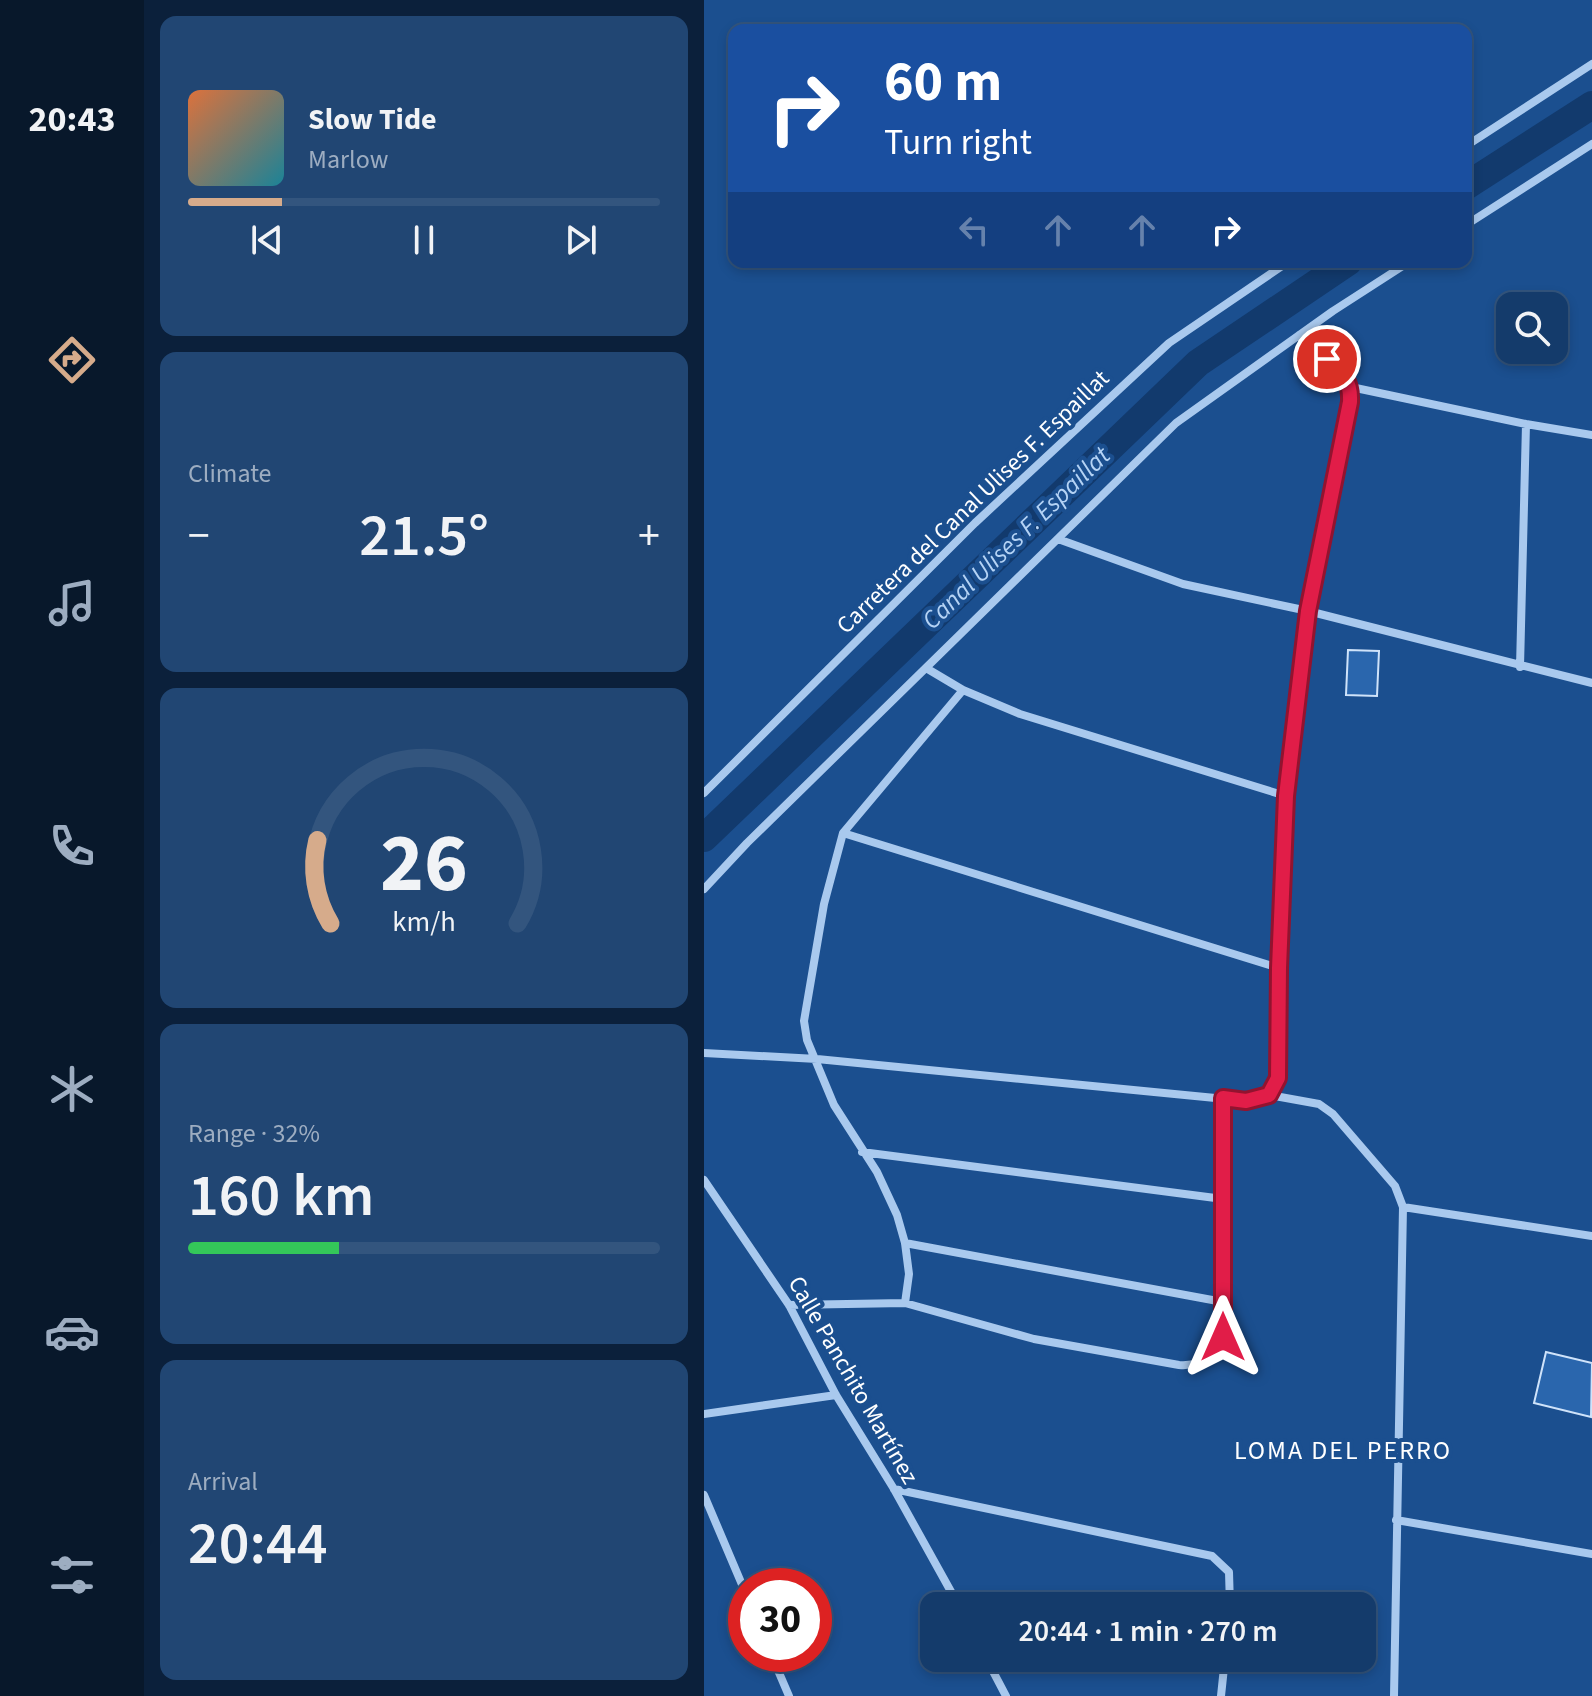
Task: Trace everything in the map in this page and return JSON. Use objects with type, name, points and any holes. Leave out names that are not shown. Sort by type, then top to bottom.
[{"type":"street","points":[[1472,142],[1592,64]]},
{"type":"street","points":[[1472,221],[1592,144]]},
{"type":"street","name":"Carretera del Canal Ulises F. Espaillat","points":[[704,793],[975,523],[1169,343],[1279,268]]},
{"type":"street","points":[[704,889],[747,843],[1176,423],[1400,268]]},
{"type":"street","points":[[1269,1095],[1278,1078],[1286,796],[1308,611],[1351,387],[1341,371],[1299,335]]},
{"type":"street","points":[[1351,387],[1592,435]]},
{"type":"street","points":[[1520,667],[1526,424]]},
{"type":"street","points":[[1058,539],[1183,584],[1308,611],[1592,683]]},
{"type":"street","points":[[926,668],[963,690],[1020,714],[1286,796]]},
{"type":"street","points":[[905,1303],[909,1274],[905,1243],[890,1196],[834,1105],[807,1040],[804,1021],[824,904],[843,833],[963,690]]},
{"type":"street","points":[[843,833],[1279,968]]},
{"type":"street","points":[[704,1053],[817,1059],[1246,1101],[1269,1095],[1319,1104],[1333,1114],[1395,1186],[1403,1207],[1394,1696]]},
{"type":"street","points":[[789,1305],[905,1303],[1034,1339],[1191,1366],[1203,1362],[1216,1351],[1223,1337],[1223,1098]]},
{"type":"street","points":[[862,1152],[1223,1199]]},
{"type":"street","name":"Calle Panchito Martínez","points":[[704,1180],[789,1305],[836,1395],[894,1489],[951,1592]]},
{"type":"street","points":[[1403,1207],[1592,1236]]},
{"type":"street","points":[[905,1243],[1223,1302]]},
{"type":"street","points":[[704,1414],[836,1395]]},
{"type":"street","points":[[894,1489],[1212,1556],[1229,1572],[1230,1592]]},
{"type":"street","points":[[704,1495],[735,1568]]},
{"type":"street","points":[[1396,1520],[1592,1554]]},
{"type":"street","points":[[779,1672],[789,1696]]},
{"type":"street","points":[[993,1672],[1006,1696]]},
{"type":"street","points":[[1221,1696],[1224,1672]]},
{"type":"building","points":[[1348,650],[1379,651],[1377,696],[1346,695]]},
{"type":"building","points":[[1546,1352],[1592,1363],[1591,1417],[1534,1403]]},
{"type":"waterway","name":"Canal Ulises F. Espaillat","points":[[1472,182],[1592,105]]},
{"type":"waterway","name":"Canal Ulises F. Espaillat","points":[[704,838],[1198,363],[1339,268]]},
{"type":"district","name":"LOMA DEL PERRO","points":[[1343,1450]]},
{"type":"route","points":[[1223,1337],[1223,1098],[1258,1100],[1269,1095],[1278,1078],[1286,796],[1308,611],[1350,402],[1351,387],[1341,371],[1327,359]]}]
